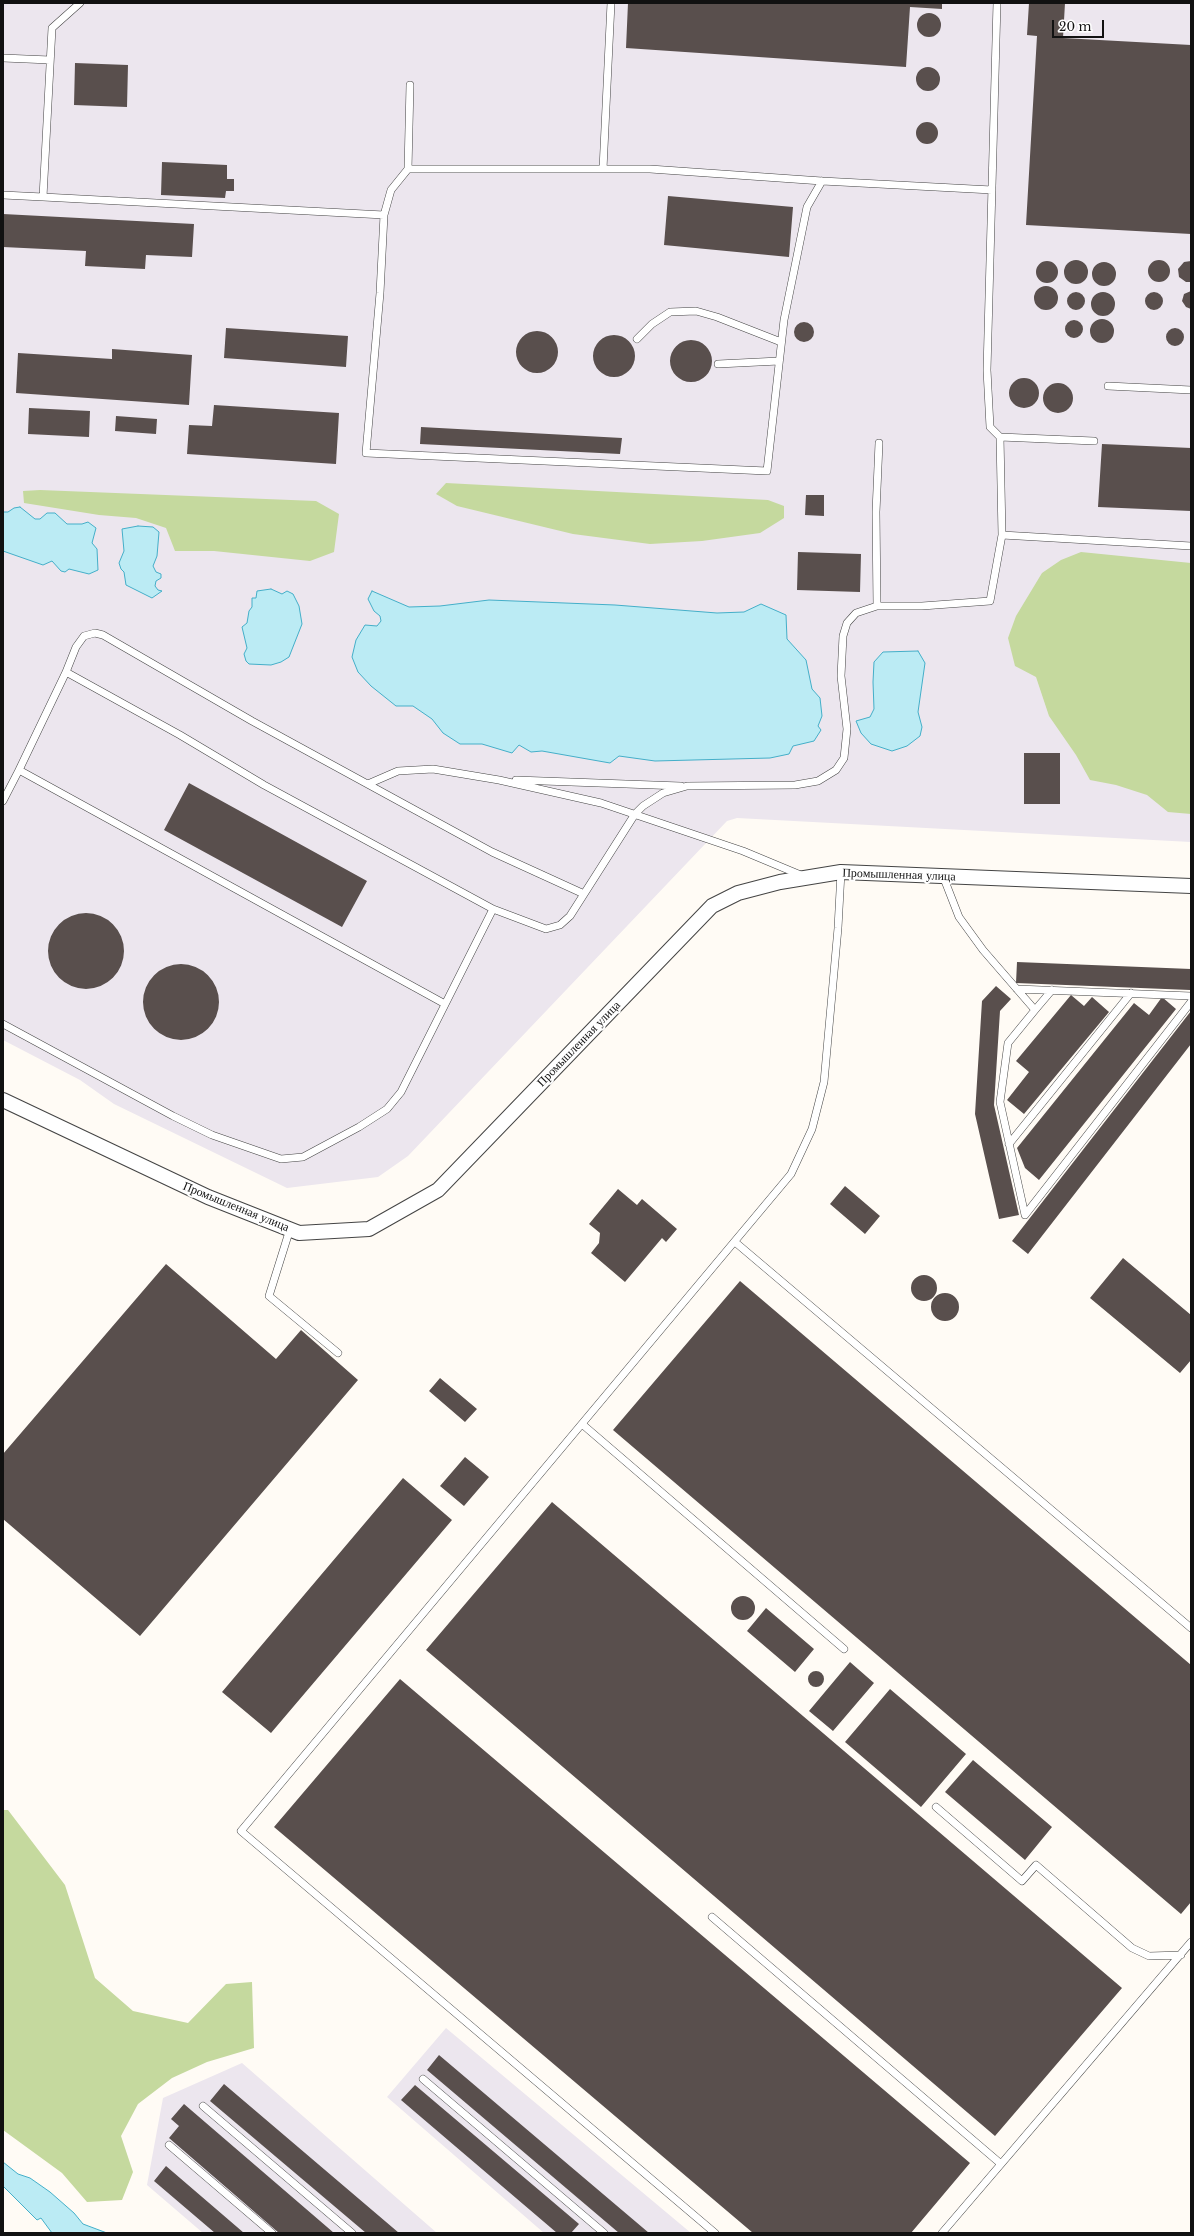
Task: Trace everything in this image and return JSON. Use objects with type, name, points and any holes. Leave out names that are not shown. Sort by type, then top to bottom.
[{"type":"street","name":"Промышленная улица","points":[[3,1100],[208,1197],[299,1233],[370,1229],[438,1190],[712,906],[738,893],[780,882],[841,872],[1191,886]]},
{"type":"lane","points":[[43,197],[52,28],[80,3]]},
{"type":"lane","points":[[603,168],[611,3]]},
{"type":"lane","points":[[997,3],[987,370],[990,427],[1000,437],[1094,441]]},
{"type":"lane","points":[[3,58],[50,60]]},
{"type":"lane","points":[[410,85],[408,169],[391,190],[384,215],[380,293],[366,453],[768,471],[784,320],[807,207],[822,181]]},
{"type":"lane","points":[[408,169],[650,169],[822,181],[992,190]]},
{"type":"lane","points":[[3,195],[384,215]]},
{"type":"lane","points":[[637,339],[652,324],[670,312],[696,311],[717,317],[782,342]]},
{"type":"lane","points":[[718,364],[779,361]]},
{"type":"lane","points":[[1108,386],[1191,390]]},
{"type":"lane","points":[[499,780],[687,786],[795,785],[818,781],[836,770],[844,758],[847,729],[841,676],[843,636],[847,623],[856,613],[877,606],[922,606],[990,601],[1002,535],[1000,437]]},
{"type":"lane","points":[[877,606],[876,512],[879,443]]},
{"type":"lane","points":[[1002,535],[1191,546]]},
{"type":"lane","points":[[3,801],[66,672],[76,647],[84,636],[95,632],[103,635],[252,721],[492,852],[584,894]]},
{"type":"lane","points":[[66,672],[180,735],[264,785],[493,909],[546,929],[560,925],[570,916],[635,814],[643,806],[663,794],[687,786]]},
{"type":"lane","points":[[368,784],[398,771],[433,769],[499,780],[601,803],[744,851],[806,878]]},
{"type":"lane","points":[[19,770],[338,943],[446,1004]]},
{"type":"lane","points":[[715,2233],[241,1831],[791,1174],[812,1129],[824,1082],[838,935],[841,872]]},
{"type":"lane","points":[[943,876],[959,917],[983,950],[1035,1010]]},
{"type":"lane","points":[[3,1024],[195,1127],[281,1159],[303,1157],[318,1150],[386,1110],[401,1092],[493,909]]},
{"type":"lane","points":[[1017,989],[1191,996]]},
{"type":"lane","points":[[1052,990],[1008,1043],[1000,1102],[1025,1215],[1191,1002]]},
{"type":"lane","points":[[1009,1144],[1131,993]]},
{"type":"lane","points":[[290,1229],[269,1296],[338,1353]]},
{"type":"lane","points":[[735,1242],[1191,1628]]},
{"type":"lane","points":[[582,1424],[844,1649]]},
{"type":"lane","points":[[936,1807],[1022,1882],[1036,1865],[1132,1948],[1149,1956],[1181,1955]]},
{"type":"lane","points":[[712,1917],[1001,2164]]},
{"type":"lane","points":[[942,2233],[1191,1942]]},
{"type":"lane","points":[[423,2079],[604,2233]]},
{"type":"lane","points":[[203,2106],[352,2233]]},
{"type":"lane","points":[[169,2145],[272,2233]]},
{"type":"shaded area","points":[[3,3],[1191,3],[1191,842],[737,818],[727,821],[408,1156],[378,1177],[287,1188],[114,1104],[80,1080],[3,1040]]},
{"type":"shaded area","points":[[446,2028],[691,2233],[544,2233],[387,2097]]},
{"type":"shaded area","points":[[242,2063],[437,2233],[203,2233],[147,2185],[163,2098]]},
{"type":"green space","points":[[446,483],[768,500],[784,506],[784,518],[760,533],[702,541],[650,544],[573,534],[457,506],[436,494]]},
{"type":"green space","points":[[40,490],[316,501],[339,514],[334,552],[310,561],[214,551],[175,551],[166,528],[136,518],[99,515],[24,503],[23,491]]},
{"type":"green space","points":[[1081,552],[1191,563],[1191,814],[1168,812],[1147,795],[1116,785],[1090,780],[1076,755],[1049,716],[1036,677],[1015,666],[1008,638],[1016,616],[1042,573],[1061,560]]},
{"type":"green space","points":[[3,1810],[8,1810],[65,1885],[95,1978],[133,2011],[188,2023],[226,1984],[252,1982],[254,2048],[207,2062],[172,2078],[138,2104],[121,2136],[133,2172],[122,2200],[87,2202],[62,2173],[3,2130]]},
{"type":"water","points":[[20,507],[35,519],[40,519],[47,513],[55,513],[67,524],[82,524],[88,522],[96,528],[92,543],[97,549],[98,570],[89,574],[69,569],[65,572],[61,571],[52,561],[43,565],[3,551],[3,512],[8,512],[14,508]]},
{"type":"water","points":[[138,526],[153,527],[159,532],[157,556],[153,566],[156,572],[161,574],[161,578],[156,581],[155,586],[158,590],[162,591],[152,598],[126,585],[124,572],[119,563],[124,551],[122,529]]},
{"type":"water","points":[[271,589],[282,594],[287,591],[293,594],[299,606],[302,624],[289,657],[281,662],[271,665],[249,664],[246,661],[244,654],[247,648],[242,627],[247,623],[249,611],[252,607],[252,598],[256,598],[257,591]]},
{"type":"water","points":[[372,591],[409,607],[440,606],[489,600],[615,605],[717,613],[744,612],[761,604],[786,615],[787,639],[806,660],[812,689],[820,698],[822,716],[818,726],[821,730],[814,741],[793,746],[789,754],[770,758],[655,761],[619,756],[610,763],[542,751],[531,752],[519,745],[512,753],[482,744],[460,744],[443,733],[432,719],[413,706],[396,706],[371,686],[358,672],[352,657],[356,640],[365,625],[377,626],[381,621],[380,616],[374,611],[368,599]]},
{"type":"water","points":[[918,651],[925,663],[918,712],[922,727],[920,736],[907,746],[892,751],[871,744],[861,733],[856,721],[870,717],[874,709],[874,662],[883,652]]},
{"type":"water","points":[[3,2162],[18,2174],[30,2178],[50,2192],[74,2213],[83,2224],[107,2233],[52,2233],[41,2218],[37,2220],[3,2186]]},
{"type":"building","points":[[628,3],[942,3],[942,9],[910,7],[906,67],[626,48]]},
{"type":"building","points":[[1029,3],[1065,3],[1063,38],[1191,45],[1191,234],[1026,225],[1037,36],[1027,35]]},
{"type":"building","points":[[929,13],[934,14],[940,20],[940,30],[934,36],[929,37],[924,36],[918,30],[917,25],[918,20],[924,14]]},
{"type":"building","points":[[75,63],[128,65],[127,107],[74,105]]},
{"type":"building","points":[[928,67],[933,68],[939,74],[939,84],[933,90],[928,91],[923,90],[917,84],[916,79],[917,74],[923,68]]},
{"type":"building","points":[[927,122],[935,125],[938,133],[935,141],[927,144],[919,141],[916,133],[919,125]]},
{"type":"building","points":[[162,162],[227,165],[227,179],[234,179],[234,191],[226,191],[225,198],[161,195]]},
{"type":"building","points":[[668,196],[793,207],[789,257],[664,245]]},
{"type":"building","points":[[3,214],[194,224],[192,257],[146,255],[145,269],[85,266],[86,251],[3,247]]},
{"type":"building","points":[[1076,260],[1085,263],[1088,272],[1085,281],[1076,284],[1067,281],[1064,272],[1067,263]]},
{"type":"building","points":[[1159,260],[1167,263],[1170,271],[1167,279],[1159,282],[1151,279],[1148,271],[1151,263]]},
{"type":"building","points":[[1047,261],[1055,264],[1058,272],[1055,280],[1047,283],[1039,280],[1036,272],[1039,264]]},
{"type":"building","points":[[1191,261],[1191,282],[1186,282],[1179,277],[1178,269],[1184,262]]},
{"type":"building","points":[[1104,262],[1113,265],[1116,274],[1113,283],[1104,286],[1095,283],[1092,274],[1095,265]]},
{"type":"building","points":[[1046,286],[1051,287],[1057,293],[1057,303],[1051,309],[1046,310],[1041,309],[1035,303],[1034,298],[1035,293],[1041,287]]},
{"type":"building","points":[[1191,291],[1191,309],[1186,307],[1182,301],[1184,294]]},
{"type":"building","points":[[1076,292],[1080,293],[1084,297],[1084,305],[1080,309],[1076,310],[1072,309],[1068,305],[1067,301],[1068,297],[1072,293]]},
{"type":"building","points":[[1103,292],[1112,295],[1115,304],[1112,313],[1103,316],[1094,313],[1091,304],[1094,295]]},
{"type":"building","points":[[1154,292],[1160,295],[1163,301],[1160,307],[1154,310],[1148,307],[1145,301],[1148,295]]},
{"type":"building","points":[[1102,319],[1111,322],[1114,331],[1111,340],[1102,343],[1093,340],[1090,331],[1093,322]]},
{"type":"building","points":[[1074,320],[1078,321],[1082,325],[1082,333],[1078,337],[1074,338],[1070,337],[1066,333],[1065,329],[1066,325],[1070,321]]},
{"type":"building","points":[[804,322],[811,325],[814,332],[811,339],[804,342],[797,339],[794,332],[797,325]]},
{"type":"building","points":[[226,328],[348,336],[346,367],[224,358]]},
{"type":"building","points":[[1175,328],[1181,331],[1184,337],[1181,343],[1175,346],[1169,343],[1166,337],[1169,331]]},
{"type":"building","points":[[533,331],[541,331],[549,334],[555,340],[558,352],[555,364],[549,370],[541,373],[533,373],[525,370],[519,364],[516,356],[516,348],[519,340],[525,334]]},
{"type":"building","points":[[610,335],[618,335],[626,338],[632,344],[635,356],[632,368],[626,374],[618,377],[610,377],[602,374],[596,368],[593,360],[593,352],[596,344],[602,338]]},
{"type":"building","points":[[687,340],[695,340],[703,343],[709,349],[712,361],[709,373],[703,379],[695,382],[687,382],[679,379],[673,373],[670,365],[670,357],[673,349],[679,343]]},
{"type":"building","points":[[112,349],[192,355],[189,405],[16,393],[18,353],[112,359]]},
{"type":"building","points":[[1024,378],[1035,382],[1039,393],[1035,404],[1024,408],[1013,404],[1009,393],[1013,382]]},
{"type":"building","points":[[1058,383],[1069,387],[1073,398],[1069,409],[1058,413],[1047,409],[1043,398],[1047,387]]},
{"type":"building","points":[[214,405],[339,413],[336,464],[187,454],[189,425],[212,426]]},
{"type":"building","points":[[29,408],[90,411],[89,437],[28,434]]},
{"type":"building","points":[[116,416],[157,419],[156,434],[115,431]]},
{"type":"building","points":[[421,427],[622,438],[620,454],[420,444]]},
{"type":"building","points":[[1102,444],[1191,448],[1191,511],[1098,507]]},
{"type":"building","points":[[806,495],[824,495],[824,516],[805,515]]},
{"type":"building","points":[[798,552],[861,554],[860,592],[797,590]]},
{"type":"building","points":[[1024,753],[1060,753],[1060,804],[1024,804]]},
{"type":"building","points":[[189,783],[367,881],[342,927],[164,830]]},
{"type":"building","points":[[79,913],[93,913],[107,919],[118,930],[124,944],[124,958],[121,966],[113,978],[107,983],[93,989],[79,989],[65,983],[54,972],[48,958],[48,944],[54,930],[65,919]]},
{"type":"building","points":[[1017,962],[1191,969],[1190,990],[1016,983]]},
{"type":"building","points":[[181,964],[196,967],[208,975],[216,987],[219,1002],[216,1017],[208,1029],[196,1037],[181,1040],[166,1037],[154,1029],[146,1017],[143,1002],[146,987],[154,975],[166,967]]},
{"type":"building","points":[[996,986],[1011,999],[1000,1011],[994,1105],[1019,1215],[999,1219],[975,1114],[982,1001]]},
{"type":"building","points":[[1071,995],[1084,1006],[1092,997],[1109,1012],[1024,1114],[1007,1100],[1029,1072],[1016,1061]]},
{"type":"building","points":[[1162,997],[1176,1009],[1039,1180],[1025,1168],[1017,1148],[1134,1003],[1149,1015]]},
{"type":"building","points":[[1191,1011],[1191,1044],[1028,1254],[1012,1241]]},
{"type":"building","points":[[845,1186],[880,1216],[865,1234],[830,1204]]},
{"type":"building","points":[[618,1189],[637,1205],[642,1199],[677,1229],[666,1242],[662,1238],[625,1282],[591,1253],[599,1243],[600,1233],[589,1224]]},
{"type":"building","points":[[1123,1258],[1191,1315],[1191,1360],[1180,1373],[1090,1298]]},
{"type":"building","points":[[166,1264],[276,1359],[301,1330],[358,1380],[140,1636],[3,1519],[3,1454]]},
{"type":"building","points":[[924,1275],[934,1278],[937,1288],[934,1298],[924,1301],[914,1298],[911,1288],[914,1278]]},
{"type":"building","points":[[740,1281],[1191,1665],[1191,1902],[1181,1914],[613,1430]]},
{"type":"building","points":[[945,1293],[955,1297],[959,1307],[955,1317],[945,1321],[935,1317],[931,1307],[935,1297]]},
{"type":"building","points":[[440,1378],[477,1409],[465,1422],[429,1391]]},
{"type":"building","points":[[465,1457],[489,1477],[464,1506],[440,1486]]},
{"type":"building","points":[[403,1478],[452,1520],[271,1733],[222,1692]]},
{"type":"building","points":[[552,1502],[1122,1988],[995,2136],[426,1650]]},
{"type":"building","points":[[743,1596],[752,1599],[755,1608],[752,1617],[743,1620],[734,1617],[731,1608],[734,1599]]},
{"type":"building","points":[[766,1608],[814,1649],[795,1672],[747,1631]]},
{"type":"building","points":[[850,1662],[874,1683],[833,1731],[809,1711]]},
{"type":"building","points":[[813,1671],[819,1671],[824,1676],[822,1685],[819,1687],[813,1687],[808,1682],[808,1676]]},
{"type":"building","points":[[400,1679],[970,2163],[911,2233],[753,2233],[274,1827]]},
{"type":"building","points":[[890,1689],[966,1754],[921,1807],[845,1742]]},
{"type":"building","points":[[973,1760],[1052,1827],[1025,1860],[945,1792]]},
{"type":"building","points":[[439,2055],[649,2233],[619,2233],[427,2070]]},
{"type":"building","points":[[224,2084],[399,2233],[366,2233],[210,2101]]},
{"type":"building","points":[[415,2085],[579,2224],[571,2233],[557,2233],[401,2100]]},
{"type":"building","points":[[184,2104],[334,2233],[279,2233],[169,2138],[179,2126],[171,2119]]},
{"type":"building","points":[[166,2166],[244,2233],[215,2233],[154,2181]]}]
